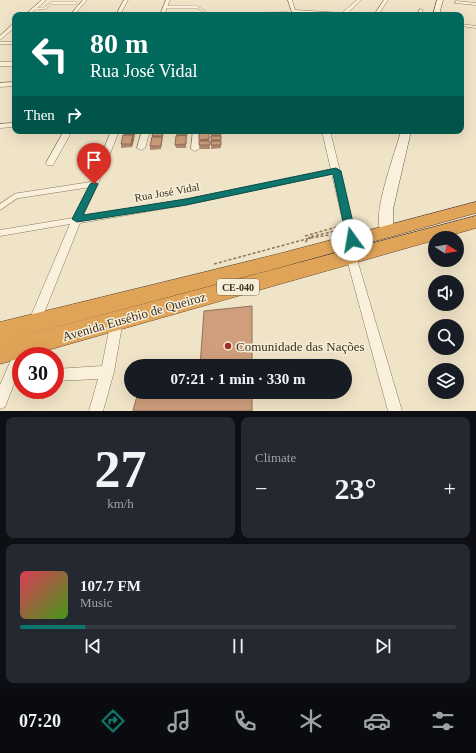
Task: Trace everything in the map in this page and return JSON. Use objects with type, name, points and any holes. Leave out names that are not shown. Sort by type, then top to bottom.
[{"type":"highway","name":"Avenida Eusébio de Queiroz","points":[[0,353],[117,320],[352,248],[390,231],[476,207]]},
{"type":"highway","name":"Avenida Eusébio de Queiroz","points":[[0,332],[34,322],[278,261],[352,248],[476,222]]},
{"type":"street","points":[[30,12],[44,0]]},
{"type":"street","points":[[75,12],[85,0]]},
{"type":"street","points":[[120,12],[126,0]]},
{"type":"street","points":[[163,12],[168,0]]},
{"type":"street","points":[[290,0],[294,12]]},
{"type":"street","points":[[346,12],[359,0]]},
{"type":"street","points":[[378,12],[386,0]]},
{"type":"street","points":[[437,12],[440,0]]},
{"type":"street","points":[[455,3],[476,4]]},
{"type":"street","points":[[464,25],[476,27]]},
{"type":"street","points":[[0,39],[12,28]]},
{"type":"street","points":[[0,33],[7,32]]},
{"type":"street","points":[[0,43],[12,43]]},
{"type":"street","points":[[0,64],[12,64]]},
{"type":"street","points":[[0,86],[12,85]]},
{"type":"street","points":[[0,126],[12,125]]},
{"type":"street","points":[[50,162],[66,134]]},
{"type":"street","points":[[34,322],[77,219],[94,184],[114,134]]},
{"type":"street","points":[[141,148],[145,134]]},
{"type":"street","points":[[195,149],[197,134]]},
{"type":"street","points":[[327,134],[352,248],[394,411]]},
{"type":"street","points":[[390,231],[386,226],[386,209],[405,134]]},
{"type":"street","name":"Rua José Vidal","points":[[0,233],[186,202],[336,171]]},
{"type":"street","points":[[96,411],[107,372],[117,320]]},
{"type":"street","points":[[0,402],[23,346]]},
{"type":"street","points":[[64,374],[107,372]]},
{"type":"lane","points":[[33,9],[45,8],[52,4],[76,3]]},
{"type":"lane","points":[[165,7],[197,6],[204,11]]},
{"type":"lane","points":[[0,207],[16,196],[94,184]]},
{"type":"path","points":[[305,236],[342,226],[344,229],[309,237],[310,238]]},
{"type":"building","points":[[152,134],[162,134],[162,136],[152,136]]},
{"type":"building","points":[[199,134],[209,134],[209,139],[199,140]]},
{"type":"building","points":[[123,135],[133,135],[131,144],[121,144]]},
{"type":"building","points":[[186,135],[186,144],[175,145],[176,136]]},
{"type":"building","points":[[211,136],[221,136],[221,140],[211,140]]},
{"type":"building","points":[[152,137],[162,137],[161,146],[150,146]]},
{"type":"building","points":[[199,141],[210,141],[210,145],[199,145]]},
{"type":"building","points":[[211,141],[221,141],[221,145],[211,145]]},
{"type":"building","name":"Comunidade das Nações","points":[[252,306],[252,359],[201,359],[204,311]]},
{"type":"building","points":[[136,399],[252,399],[252,411],[133,411]]},
{"type":"place","name":"Comunidade das Nações","points":[[228,346]]},
{"type":"route","points":[[94,184],[77,219],[186,202],[336,171],[352,240]]}]
